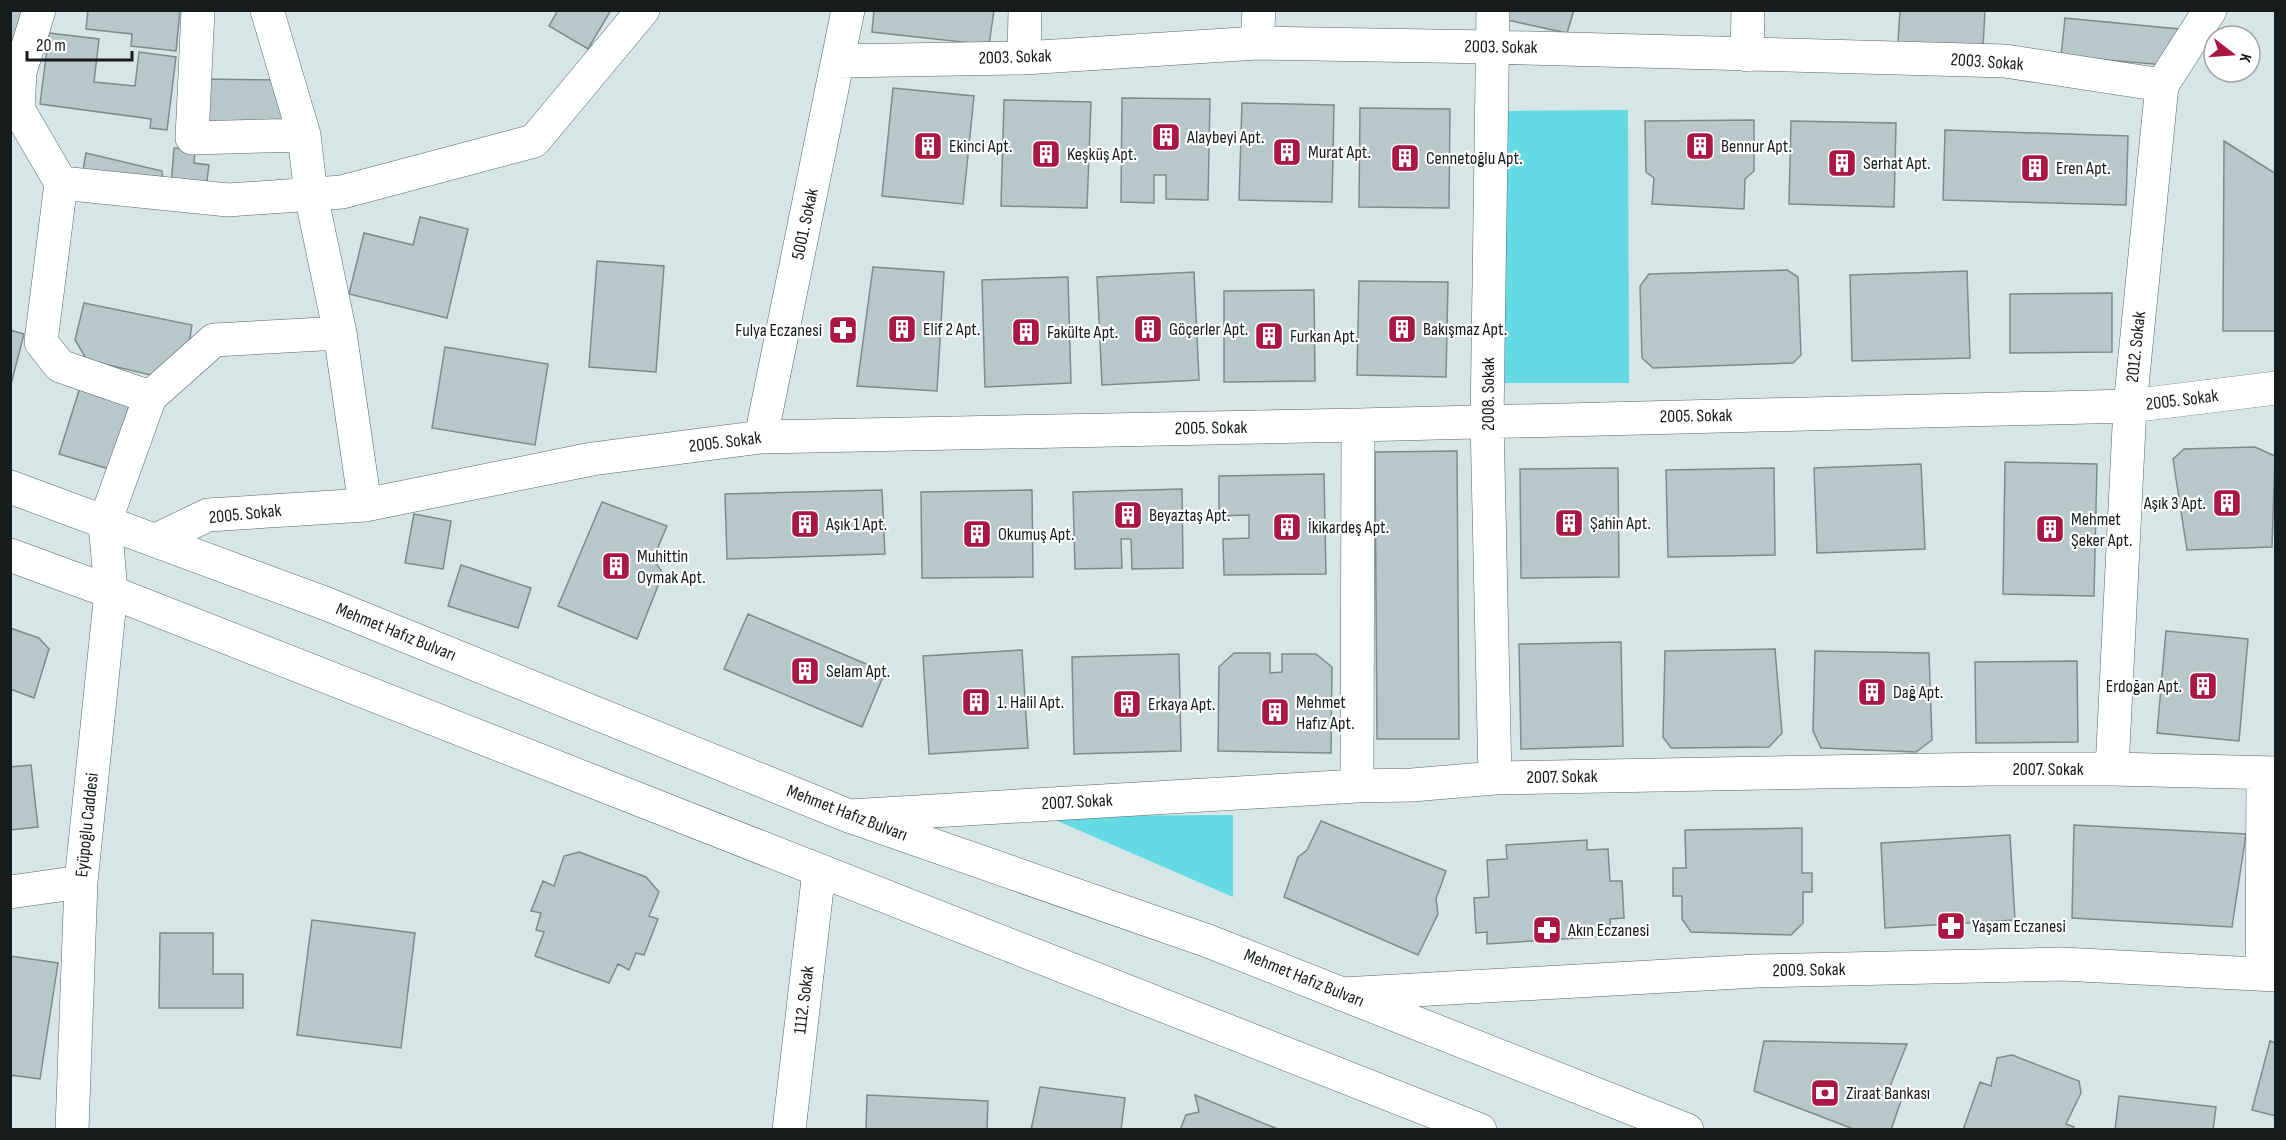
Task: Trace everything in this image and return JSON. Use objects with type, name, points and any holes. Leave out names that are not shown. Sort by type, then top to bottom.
[{"type":"street","points":[[39,10],[20,72],[18,109],[61,183],[41,342],[60,366],[150,397]]},
{"type":"street","points":[[198,10],[192,138],[304,135]]},
{"type":"street","points":[[267,10],[304,135],[311,195],[340,333],[365,505]]},
{"type":"street","points":[[61,183],[228,200],[311,195],[342,192],[534,141],[643,10]]},
{"type":"street","name":"5001. Sokak","points":[[761,437],[849,10]]},
{"type":"street","points":[[1024,58],[1025,10]]},
{"type":"street","points":[[1257,43],[1259,10]]},
{"type":"street","name":"2008. Sokak","points":[[1493,10],[1487,421],[1495,778]]},
{"type":"street","points":[[1747,55],[1748,10]]},
{"type":"street","name":"2012. Sokak","points":[[2112,769],[2130,406],[2162,85],[2210,10]]},
{"type":"street","name":"2003. Sokak","points":[[838,61],[1024,58],[1257,43],[1492,47],[2005,61],[2162,85]]},
{"type":"street","points":[[105,522],[150,397],[214,340],[340,333]]},
{"type":"street","name":"2005. Sokak","points":[[156,540],[208,515],[365,505],[592,459],[761,437],[2130,406],[2276,388]]},
{"type":"street","points":[[1356,786],[1358,425]]},
{"type":"street","name":"Mehmet Hafız Bulvarı","points":[[10,487],[327,604],[849,816],[1208,941],[1687,1130]]},
{"type":"street","name":"Eyüpoğlu Caddesi","points":[[72,1130],[81,882],[111,592],[105,522]]},
{"type":"street","points":[[10,555],[111,592],[1480,1130]]},
{"type":"street","name":"2007. Sokak","points":[[849,816],[1356,786],[1412,785],[1495,778],[2112,769],[2269,773]]},
{"type":"street","points":[[2269,773],[2269,975]]},
{"type":"street","name":"1112. Sokak","points":[[789,1130],[819,871]]},
{"type":"street","points":[[10,892],[81,882]]},
{"type":"street","name":"2009. Sokak","points":[[1342,994],[1757,971],[2062,964],[2269,975]]},
{"type":"shaded area","points":[[1628,110],[1629,383],[1505,383],[1505,111]]},
{"type":"shaded area","points":[[1233,815],[1233,897],[1046,816]]},
{"type":"building","points":[[10,10],[24,10],[10,60]]},
{"type":"building","points":[[88,10],[180,10],[176,51],[131,46],[132,34],[86,29]]},
{"type":"building","points":[[558,10],[611,10],[588,49],[549,26]]},
{"type":"building","points":[[874,10],[994,10],[989,45],[872,32]]},
{"type":"building","points":[[1508,10],[1574,10],[1567,33],[1507,20]]},
{"type":"building","points":[[1706,10],[1706,11],[1601,11]]},
{"type":"building","points":[[1900,10],[1985,10],[1983,48],[1898,42]]},
{"type":"building","points":[[2065,18],[2179,29],[2165,65],[2061,56]]},
{"type":"building","points":[[49,33],[99,39],[94,82],[135,86],[139,52],[176,57],[167,130],[150,128],[151,119],[40,104]]},
{"type":"building","points":[[200,79],[285,80],[285,126],[200,133]]},
{"type":"building","name":"Ekinci Apt.","points":[[893,88],[974,96],[963,204],[882,196]]},
{"type":"building","name":"Alaybeyi Apt.","points":[[1122,98],[1210,99],[1208,200],[1166,199],[1166,175],[1154,175],[1154,203],[1121,202]]},
{"type":"building","name":"Keşküş Apt.","points":[[1004,100],[1091,102],[1087,208],[1001,206]]},
{"type":"building","name":"Murat Apt.","points":[[1242,103],[1334,105],[1332,202],[1239,200]]},
{"type":"building","name":"Cennetoğlu Apt.","points":[[1360,108],[1450,109],[1449,208],[1359,207]]},
{"type":"building","name":"Bennur Apt.","points":[[1754,120],[1754,171],[1745,179],[1744,209],[1652,204],[1654,178],[1646,172],[1645,121]]},
{"type":"building","name":"Serhat Apt.","points":[[1791,121],[1896,123],[1894,207],[1789,204]]},
{"type":"building","name":"Eren Apt.","points":[[1945,130],[2128,136],[2126,205],[1943,200]]},
{"type":"building","points":[[2224,141],[2276,174],[2276,331],[2223,331]]},
{"type":"building","points":[[174,148],[195,150],[194,163],[209,165],[206,189],[171,186]]},
{"type":"building","points":[[86,153],[162,171],[164,189],[83,170]]},
{"type":"building","points":[[420,217],[468,229],[447,318],[349,294],[364,233],[413,245]]},
{"type":"building","points":[[597,261],[664,266],[656,372],[589,367]]},
{"type":"building","name":"Elif 2 Apt.","points":[[873,267],[944,272],[937,391],[857,386]]},
{"type":"building","points":[[1787,270],[1798,277],[1801,355],[1793,363],[1653,368],[1642,358],[1640,286],[1649,274]]},
{"type":"building","points":[[1967,271],[1970,358],[1852,361],[1850,275]]},
{"type":"building","name":"Göçerler Apt.","points":[[1194,272],[1199,380],[1102,385],[1097,277]]},
{"type":"building","name":"Fakülte Apt.","points":[[1068,277],[1071,383],[985,387],[982,280]]},
{"type":"building","name":"Bakışmaz Apt.","points":[[1359,281],[1448,282],[1446,377],[1357,375]]},
{"type":"building","name":"Furkan Apt.","points":[[1314,290],[1315,381],[1224,382],[1224,291]]},
{"type":"building","points":[[2112,293],[2112,352],[2010,353],[2010,294]]},
{"type":"building","points":[[84,303],[192,325],[188,348],[155,376],[87,360],[75,340]]},
{"type":"building","points":[[10,330],[24,334],[10,388]]},
{"type":"building","points":[[445,347],[548,364],[535,445],[432,428]]},
{"type":"building","points":[[83,378],[133,394],[109,469],[59,454]]},
{"type":"building","name":"Aşık 3 Apt.","points":[[2255,447],[2275,456],[2272,547],[2187,550],[2173,459],[2184,449]]},
{"type":"building","points":[[1457,451],[1459,739],[1377,739],[1375,452]]},
{"type":"building","name":"Mehmet Şeker Apt.","points":[[2005,462],[2097,464],[2094,596],[2003,594]]},
{"type":"building","points":[[1921,464],[1925,549],[1817,553],[1814,468]]},
{"type":"building","name":"Şahin Apt.","points":[[1618,468],[1619,577],[1521,578],[1520,469]]},
{"type":"building","points":[[1774,468],[1775,555],[1668,557],[1666,470]]},
{"type":"building","name":"İkikardeş Apt.","points":[[1324,474],[1326,574],[1224,575],[1223,539],[1249,538],[1249,515],[1219,516],[1219,476]]},
{"type":"building","name":"Beyaztaş Apt.","points":[[1182,489],[1183,568],[1132,569],[1131,539],[1121,539],[1122,568],[1075,569],[1073,492]]},
{"type":"building","name":"Aşık 1 Apt.","points":[[882,490],[885,554],[727,559],[725,494]]},
{"type":"building","name":"Okumuş Apt.","points":[[1032,490],[1033,577],[922,578],[921,492]]},
{"type":"building","name":"Muhittin Oymak Apt.","points":[[602,502],[667,526],[653,559],[663,573],[637,639],[558,606]]},
{"type":"building","points":[[414,514],[451,521],[443,569],[405,563]]},
{"type":"building","points":[[461,565],[531,588],[518,628],[448,606]]},
{"type":"building","name":"Selam Apt.","points":[[748,614],[885,672],[862,727],[724,669]]},
{"type":"building","points":[[10,628],[39,638],[49,649],[34,698],[10,689]]},
{"type":"building","name":"Erdoğan Apt.","points":[[2166,631],[2248,639],[2239,741],[2157,733]]},
{"type":"building","points":[[1621,642],[1623,746],[1521,749],[1519,644]]},
{"type":"building","points":[[1775,649],[1782,733],[1769,747],[1671,748],[1663,737],[1665,651]]},
{"type":"building","name":"1. Halil Apt.","points":[[1022,650],[1028,748],[929,754],[923,656]]},
{"type":"building","name":"Dağ Apt.","points":[[1815,651],[1929,653],[1932,740],[1916,752],[1821,748],[1813,731]]},
{"type":"building","name":"Mehmet Hafız Apt.","points":[[1234,653],[1270,653],[1270,673],[1282,672],[1282,654],[1316,654],[1332,667],[1331,753],[1218,751],[1219,667]]},
{"type":"building","name":"Erkaya Apt.","points":[[1179,654],[1181,751],[1074,754],[1072,657]]},
{"type":"building","points":[[2077,661],[2078,742],[1976,743],[1975,662]]},
{"type":"building","points":[[31,765],[38,827],[10,830],[10,767]]},
{"type":"building","points":[[1321,821],[1446,871],[1436,899],[1438,914],[1418,955],[1284,897],[1298,857],[1307,850]]},
{"type":"building","points":[[2074,825],[2246,834],[2232,927],[2072,918]]},
{"type":"building","points":[[1802,828],[1802,873],[1812,873],[1812,892],[1803,892],[1803,923],[1791,935],[1691,932],[1682,919],[1682,896],[1673,896],[1673,868],[1686,868],[1685,830]]},
{"type":"building","points":[[2010,835],[2015,920],[1885,928],[1881,843]]},
{"type":"building","points":[[1587,840],[1587,850],[1608,849],[1610,881],[1622,881],[1624,918],[1610,919],[1611,936],[1487,944],[1487,932],[1476,933],[1474,898],[1489,897],[1487,860],[1507,859],[1506,845]]},
{"type":"building","points":[[579,852],[646,877],[659,892],[649,916],[658,919],[644,955],[636,953],[629,970],[618,964],[609,983],[535,956],[544,932],[536,930],[541,913],[531,911],[543,881],[554,886],[564,856]]},
{"type":"building","points":[[312,920],[415,933],[401,1048],[297,1035]]},
{"type":"building","points":[[160,933],[213,933],[213,974],[243,974],[243,1008],[159,1008]]},
{"type":"building","points":[[10,956],[58,963],[40,1079],[10,1075]]},
{"type":"building","points":[[1764,1041],[1907,1044],[1889,1089],[1903,1095],[1891,1130],[1856,1130],[1754,1091]]},
{"type":"building","points":[[2270,1041],[2276,1043],[2276,1116],[2252,1110]]},
{"type":"building","points":[[2012,1055],[2079,1081],[2081,1093],[2066,1124],[2074,1127],[2073,1130],[1963,1130],[1980,1082],[1991,1086],[1997,1058]]},
{"type":"building","points":[[1040,1087],[1125,1098],[1121,1130],[1031,1130]]},
{"type":"building","points":[[867,1095],[988,1101],[987,1130],[866,1130]]},
{"type":"building","points":[[1195,1095],[1280,1130],[1180,1130],[1186,1115],[1199,1112]]},
{"type":"building","points":[[2119,1096],[2216,1107],[2213,1130],[2115,1130]]},
{"type":"place","name":"Alaybeyi Apt.","points":[[1166,137]]},
{"type":"place","name":"Ekinci Apt.","points":[[928,146]]},
{"type":"place","name":"Bennur Apt.","points":[[1700,146]]},
{"type":"place","name":"Murat Apt.","points":[[1287,152]]},
{"type":"place","name":"Keşküş Apt.","points":[[1046,154]]},
{"type":"place","name":"Cennetoğlu Apt.","points":[[1405,158]]},
{"type":"place","name":"Serhat Apt.","points":[[1842,163]]},
{"type":"place","name":"Eren Apt.","points":[[2035,168]]},
{"type":"place","name":"Elif 2 Apt.","points":[[902,329]]},
{"type":"place","name":"Göçerler Apt.","points":[[1148,329]]},
{"type":"place","name":"Bakışmaz Apt.","points":[[1402,329]]},
{"type":"place","name":"Fulya Eczanesi","points":[[843,330]]},
{"type":"place","name":"Fakülte Apt.","points":[[1026,332]]},
{"type":"place","name":"Furkan Apt.","points":[[1269,336]]},
{"type":"place","name":"Aşık 3 Apt.","points":[[2227,503]]},
{"type":"place","name":"Beyaztaş Apt.","points":[[1128,515]]},
{"type":"place","name":"Şahin Apt.","points":[[1569,523]]},
{"type":"place","name":"Aşık 1 Apt.","points":[[805,524]]},
{"type":"place","name":"İkikardeş Apt.","points":[[1287,527]]},
{"type":"place","name":"Mehmet Şeker Apt.","points":[[2050,529]]},
{"type":"place","name":"Okumuş Apt.","points":[[977,534]]},
{"type":"place","name":"Muhittin Oymak Apt.","points":[[616,566]]},
{"type":"place","name":"Selam Apt.","points":[[805,671]]},
{"type":"place","name":"Erdoğan Apt.","points":[[2203,686]]},
{"type":"place","name":"Dağ Apt.","points":[[1872,692]]},
{"type":"place","name":"1. Halil Apt.","points":[[976,702]]},
{"type":"place","name":"Erkaya Apt.","points":[[1127,704]]},
{"type":"place","name":"Mehmet Hafız Apt.","points":[[1275,712]]},
{"type":"place","name":"Yaşam Eczanesi","points":[[1951,926]]},
{"type":"place","name":"Akın Eczanesi","points":[[1547,930]]},
{"type":"place","name":"Ziraat Bankası","points":[[1825,1093]]}]
